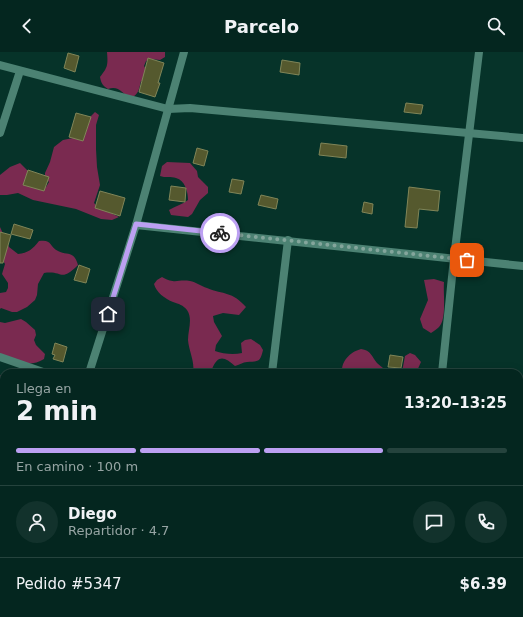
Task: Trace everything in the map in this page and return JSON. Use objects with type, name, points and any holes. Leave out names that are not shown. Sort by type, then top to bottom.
[{"type":"street","points":[[90,369],[136,224],[184,52]]},
{"type":"street","points":[[442,369],[468,133],[479,52]]},
{"type":"street","points":[[0,65],[168,109],[190,108],[523,138]]},
{"type":"street","points":[[0,133],[20,71]]},
{"type":"street","points":[[136,224],[523,266]]},
{"type":"street","points":[[272,369],[288,240]]},
{"type":"street","points":[[0,357],[34,369]]},
{"type":"shaded area","points":[[107,52],[165,52],[165,57],[160,60],[150,59],[146,61],[144,66],[147,71],[159,81],[156,84],[141,81],[137,93],[131,98],[118,89],[108,89],[102,84],[100,77],[107,66]]},
{"type":"shaded area","points":[[95,112],[99,115],[96,125],[96,149],[100,185],[94,203],[98,207],[119,217],[112,220],[101,219],[76,209],[33,200],[18,193],[0,195],[0,175],[10,167],[20,163],[28,171],[40,188],[46,187],[49,182],[45,178],[45,173],[54,147],[63,140],[78,137],[88,119]]},
{"type":"shaded area","points":[[167,162],[190,163],[197,171],[198,177],[208,187],[208,193],[200,200],[192,214],[188,217],[171,215],[169,210],[188,200],[187,190],[182,181],[174,177],[160,176],[162,166]]},
{"type":"shaded area","points":[[0,227],[9,247],[18,254],[25,253],[30,250],[39,241],[46,241],[58,251],[72,255],[78,265],[64,275],[44,273],[38,284],[35,300],[27,307],[17,312],[0,309],[0,293],[6,292],[8,283],[2,274],[5,264],[0,255]]},
{"type":"shaded area","points":[[162,277],[174,281],[192,282],[236,298],[246,307],[239,315],[223,313],[213,316],[214,322],[222,336],[216,345],[215,351],[228,354],[242,353],[241,343],[245,340],[251,339],[260,345],[263,350],[260,359],[256,361],[244,362],[235,366],[222,358],[214,364],[212,369],[193,369],[188,340],[190,321],[189,313],[181,305],[161,295],[154,284]]},
{"type":"shaded area","points":[[434,279],[444,282],[444,312],[438,328],[431,333],[423,328],[420,319],[428,300],[424,280]]},
{"type":"shaded area","points":[[21,319],[35,330],[36,335],[34,340],[36,345],[45,354],[44,359],[39,362],[22,363],[0,357],[0,322],[5,323]]},
{"type":"shaded area","points":[[361,349],[369,352],[377,363],[385,369],[342,369],[345,361],[353,352]]},
{"type":"shaded area","points":[[410,353],[415,355],[421,362],[418,369],[403,369],[405,356]]},
{"type":"building","points":[[68,53],[79,56],[75,72],[64,68]]},
{"type":"building","points":[[148,58],[164,63],[158,83],[160,83],[155,97],[139,92]]},
{"type":"building","points":[[282,60],[300,63],[299,75],[280,72]]},
{"type":"building","points":[[406,103],[423,105],[421,114],[404,112]]},
{"type":"building","points":[[76,113],[91,117],[83,141],[69,137]]},
{"type":"building","points":[[321,143],[347,146],[346,158],[319,155]]},
{"type":"building","points":[[197,148],[208,151],[204,166],[193,163]]},
{"type":"building","points":[[28,170],[49,177],[44,191],[23,185]]},
{"type":"building","points":[[232,179],[244,181],[241,194],[229,192]]},
{"type":"building","points":[[171,186],[186,188],[185,202],[169,200]]},
{"type":"building","points":[[409,187],[440,191],[438,211],[419,209],[417,228],[405,227]]},
{"type":"building","points":[[100,191],[125,198],[120,216],[95,208]]},
{"type":"building","points":[[261,195],[278,199],[276,209],[258,205]]},
{"type":"building","points":[[364,202],[373,204],[372,214],[362,212]]},
{"type":"building","points":[[14,224],[33,230],[30,239],[11,234]]},
{"type":"building","points":[[0,232],[11,235],[3,263],[0,263]]},
{"type":"building","points":[[79,265],[90,269],[86,283],[74,280]]},
{"type":"building","points":[[55,343],[67,347],[63,362],[53,359],[55,355],[52,354]]},
{"type":"building","points":[[390,355],[403,357],[401,368],[388,367]]},
{"type":"way so far","points":[[220,233],[467,260]]},
{"type":"route","points":[[108,314],[136,224],[220,233]]}]
